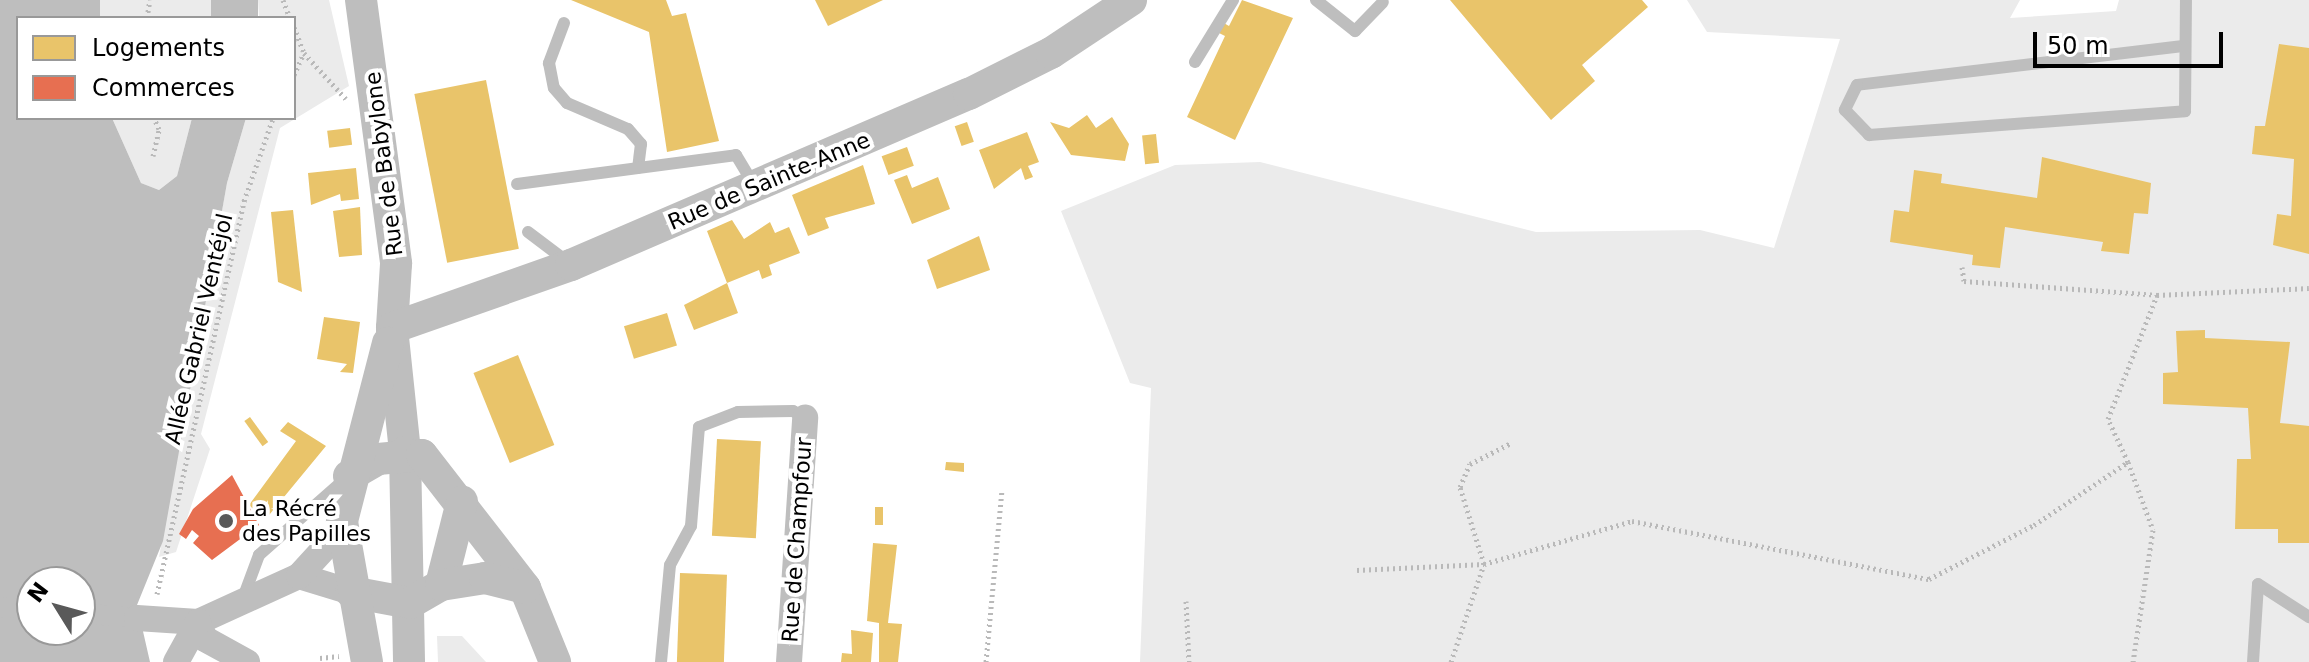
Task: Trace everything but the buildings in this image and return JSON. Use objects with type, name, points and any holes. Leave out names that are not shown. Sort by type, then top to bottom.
[{"type":"street","name":"Rue de Babylone","points":[[361,0],[390,201],[392,328],[405,452],[409,662]]},
{"type":"street","name":"Rue de Sainte-Anne","points":[[392,328],[571,265],[997,80],[1131,0]]},
{"type":"street","name":"Rue de Babylone","points":[[367,662],[351,592],[343,528],[349,476],[392,328]]},
{"type":"street","name":"Rue de Champfour","points":[[789,662],[805,418]]},
{"type":"street","points":[[349,476],[405,452],[422,455],[462,502],[525,588],[555,662]]},
{"type":"street","points":[[441,585],[462,502]]},
{"type":"street","points":[[96,614],[198,622],[299,576],[343,528]]},
{"type":"street","points":[[299,576],[351,592],[410,603],[441,585],[503,579],[525,588]]},
{"type":"street","points":[[176,662],[198,622]]},
{"type":"street","points":[[198,622],[205,639],[247,662]]},
{"type":"lane","points":[[1195,62],[1233,0]]},
{"type":"lane","points":[[1316,0],[1355,31],[1383,2]]},
{"type":"lane","points":[[2183,46],[1857,85],[1845,110],[1869,135],[2185,111],[2183,46],[2186,0]]},
{"type":"lane","points":[[564,23],[549,63],[554,88],[567,103],[628,129],[641,144],[638,168]]},
{"type":"lane","points":[[517,184],[736,155],[755,187]]},
{"type":"lane","points":[[528,232],[571,265]]},
{"type":"lane","points":[[661,662],[670,565],[691,526],[699,427],[738,412],[793,411],[805,418]]},
{"type":"lane","points":[[243,599],[259,555],[349,476]]},
{"type":"lane","points":[[2253,662],[2258,584],[2309,617]]},
{"type":"path","points":[[296,32],[304,53],[355,108]]},
{"type":"path","points":[[296,71],[304,53]]},
{"type":"path","points":[[153,156],[159,129],[155,120]]},
{"type":"path","name":"Allée Gabriel Ventéjol","points":[[158,589],[244,201],[272,120]]},
{"type":"path","points":[[1962,267],[1964,281],[2157,295],[2309,288]]},
{"type":"path","points":[[2133,662],[2153,530],[2108,419],[2157,295]]},
{"type":"path","points":[[1451,662],[1484,564],[1460,487],[1470,464],[1511,443]]},
{"type":"path","points":[[1357,570],[1484,564],[1632,521],[1929,579],[2034,525],[2128,462]]},
{"type":"path","points":[[986,662],[1002,489]]},
{"type":"path","points":[[1186,601],[1189,662]]},
{"type":"shaded area","points":[[0,0],[100,0],[100,16],[16,16],[16,120],[113,120],[141,183],[159,190],[177,176],[191,120],[245,120],[227,183],[163,541],[137,605],[150,662],[0,662]]},
{"type":"shaded area","points":[[100,0],[211,0],[211,16],[100,16]]},
{"type":"shaded area","points":[[211,0],[258,0],[258,16],[211,16]]},
{"type":"shaded area","points":[[258,0],[329,0],[349,86],[296,118],[296,16],[259,16]]},
{"type":"shaded area","points":[[1687,0],[2020,0],[2010,18],[2116,11],[2119,0],[2309,0],[2309,662],[1140,662],[1151,388],[1130,383],[1061,211],[1175,165],[1260,162],[1536,232],[1700,230],[1774,248],[1840,39],[1707,32]]},
{"type":"shaded area","points":[[113,120],[191,120],[177,176],[159,190],[141,183]]},
{"type":"shaded area","points":[[245,120],[293,120],[280,128],[201,434],[210,449],[176,552],[159,557],[227,183]]},
{"type":"shaded area","points":[[437,636],[462,636],[486,662],[438,662]]},
{"type":"place","name":"La Récré des Papilles","points":[[226,521]]}]
